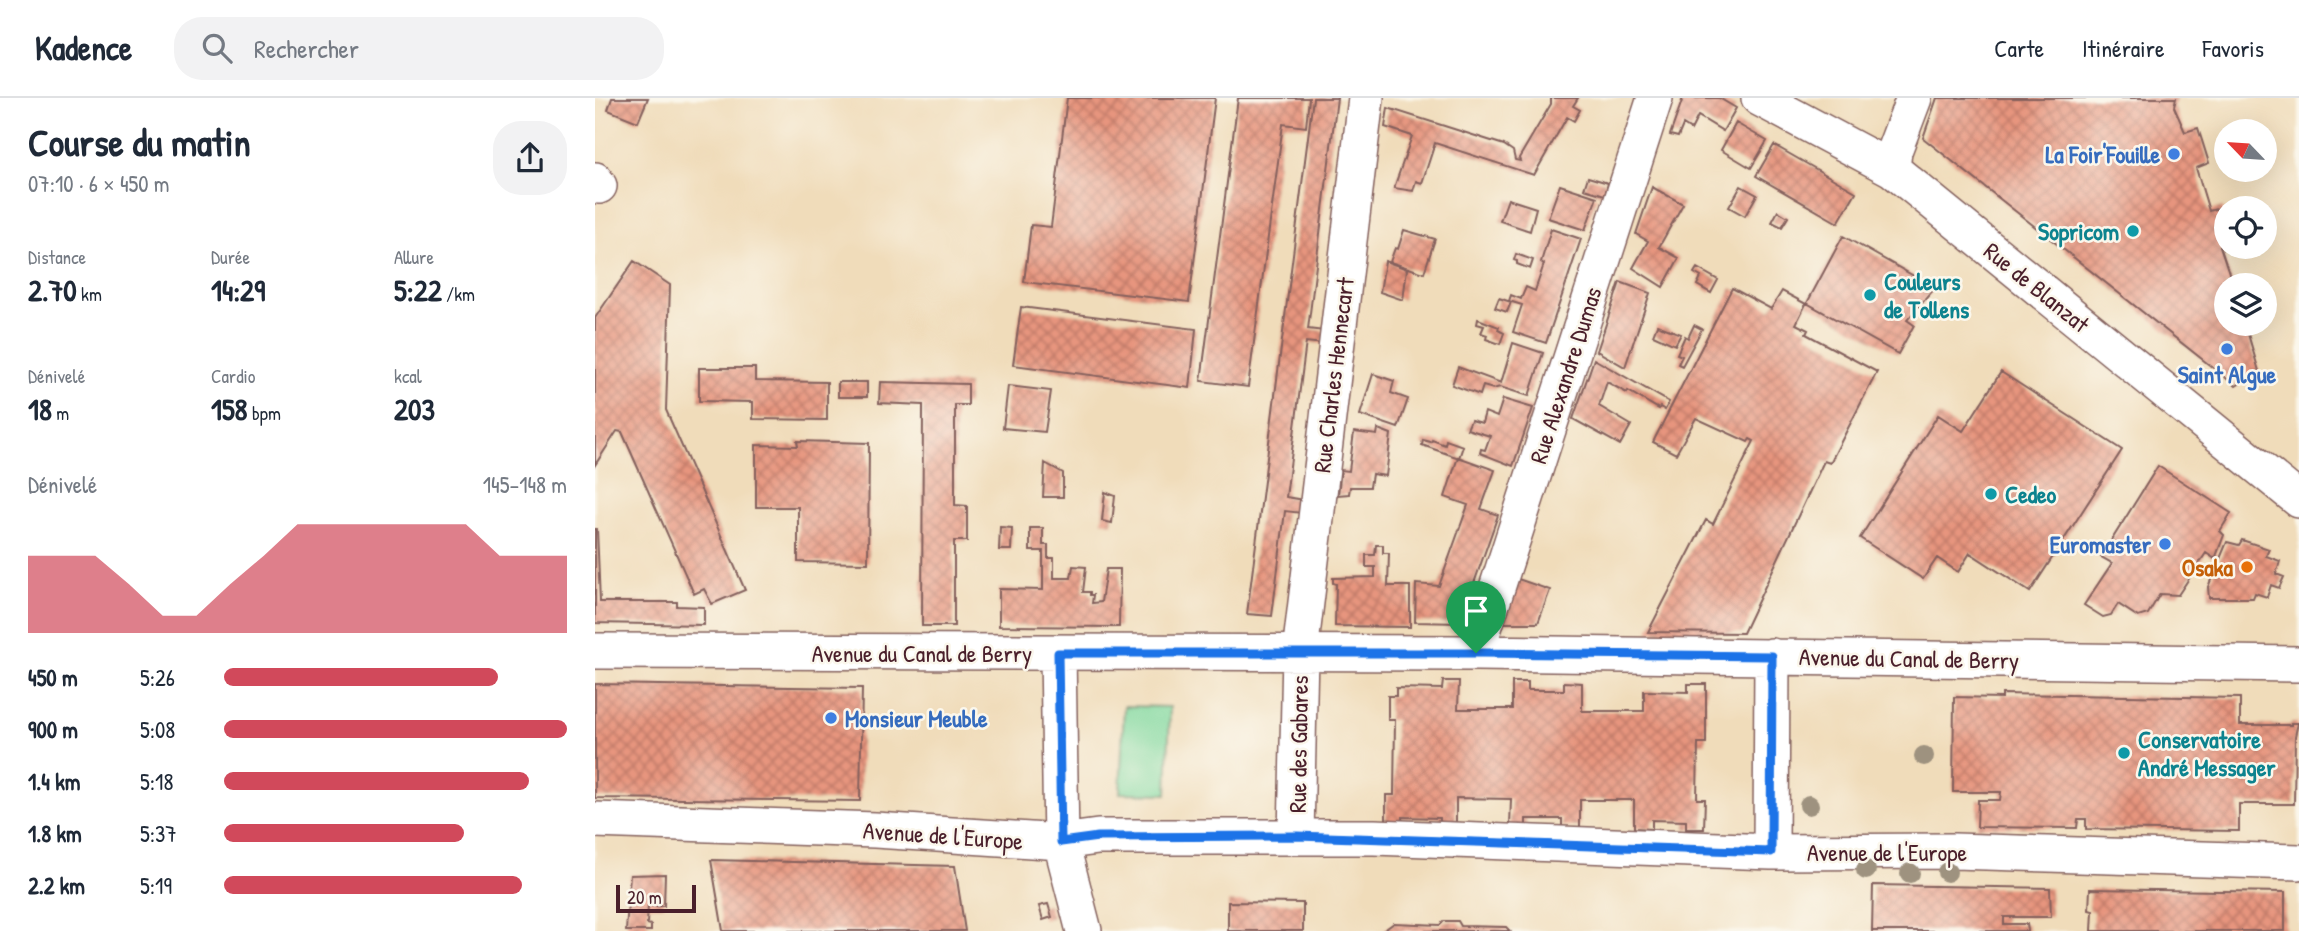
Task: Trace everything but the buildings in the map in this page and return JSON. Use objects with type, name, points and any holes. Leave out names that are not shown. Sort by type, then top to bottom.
[{"type":"street","name":"Rue Charles Hennecart","points":[[1300,653],[1366,98]]},
{"type":"street","name":"Rue Alexandre Dumas","points":[[1476,653],[1655,98]]},
{"type":"street","name":"Rue de Blanzat","points":[[1759,98],[1892,169],[2299,500]]},
{"type":"street","points":[[1892,169],[1894,151],[1914,98]]},
{"type":"street","name":"Avenue du Canal de Berry","points":[[595,651],[1476,653],[2299,664]]},
{"type":"street","points":[[1058,653],[1061,842],[1084,931]]},
{"type":"street","name":"Rue des Gabares","points":[[1297,836],[1300,653]]},
{"type":"street","points":[[1771,852],[1772,656]]},
{"type":"street","name":"Avenue de l'Europe","points":[[595,820],[875,830],[1061,842],[1098,837],[1297,836],[1771,852],[1954,851],[2299,862]]},
{"type":"green space","points":[[1124,706],[1170,707],[1167,794],[1120,793]]},
{"type":"place","name":"La Foir'Fouille","points":[[2174,154]]},
{"type":"place","name":"Sopricom","points":[[2133,231]]},
{"type":"place","name":"Couleurs de Tollens","points":[[1870,295]]},
{"type":"place","name":"Saint Algue","points":[[2227,349]]},
{"type":"place","name":"Cedeo","points":[[1991,494]]},
{"type":"place","name":"Euromaster","points":[[2165,544]]},
{"type":"place","name":"Osaka","points":[[2247,567]]},
{"type":"place","name":"Monsieur Meuble","points":[[831,718]]},
{"type":"place","name":"Conservatoire André Messager","points":[[2124,753]]},
{"type":"route","points":[[1058,653],[1476,653],[1772,656],[1771,852],[1374,837],[1098,837],[1061,842],[1058,653]]}]
